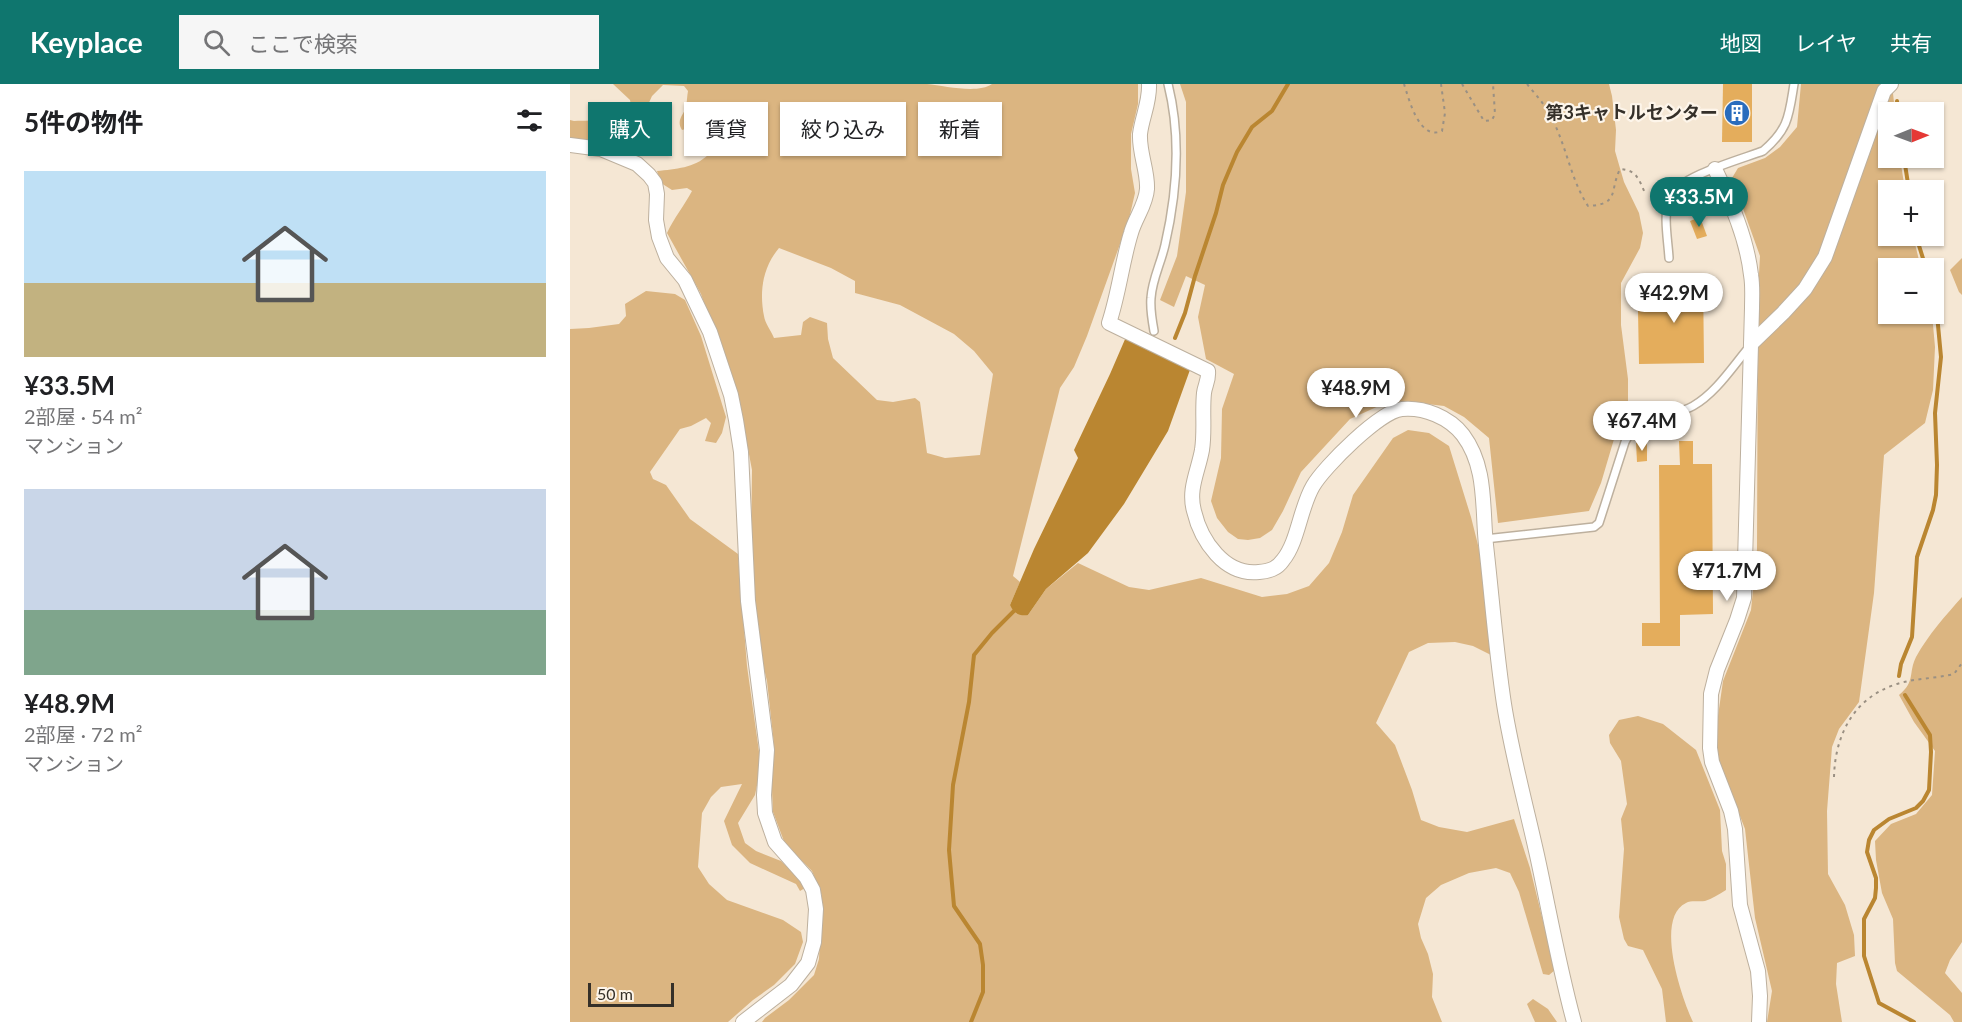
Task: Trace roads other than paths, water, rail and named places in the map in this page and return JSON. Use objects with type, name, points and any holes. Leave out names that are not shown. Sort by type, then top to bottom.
[{"type":"street","points":[[1149,84],[1148,104],[1140,137],[1147,191],[1132,229],[1109,323],[1208,371],[1209,377],[1204,388],[1202,452],[1191,487],[1194,514],[1213,551],[1236,570],[1249,573],[1277,568],[1286,558],[1305,502],[1318,478],[1378,420],[1401,409],[1424,411],[1444,418],[1461,433],[1476,459],[1481,476],[1485,539],[1504,705],[1574,1022]]},
{"type":"street","points":[[1751,344],[1805,289],[1825,256],[1884,91],[1891,84]]},
{"type":"street","points":[[570,145],[601,149],[638,164],[650,174],[657,194],[656,220],[659,237],[667,258],[686,280],[710,332],[731,395],[736,420],[741,452],[748,601],[767,750],[765,813],[775,842],[806,877],[813,890],[816,909],[814,942],[808,963],[791,985],[742,1022]]},
{"type":"street","points":[[1715,169],[1736,220],[1752,276],[1744,598],[1717,670],[1711,694],[1712,762],[1731,811],[1735,829],[1740,905],[1758,971],[1759,1022]]},
{"type":"lane","points":[[1154,330],[1150,309],[1151,296],[1172,214],[1176,161],[1175,127],[1168,84]]},
{"type":"lane","points":[[1669,258],[1667,216],[1669,196],[1678,185],[1690,178],[1763,151],[1781,133],[1788,118],[1794,84]]},
{"type":"lane","points":[[1485,539],[1594,527],[1599,523],[1625,442],[1633,431],[1639,426],[1694,406],[1713,390],[1751,344]]},
{"type":"waterway","points":[[1175,338],[1185,313],[1223,185],[1237,152],[1252,127],[1272,111],[1288,84]]},
{"type":"waterway","points":[[1906,168],[1907,180]]},
{"type":"waterway","points":[[1919,246],[1923,258]]},
{"type":"waterway","points":[[1899,676],[1901,664],[1912,637],[1917,557],[1936,495],[1935,413],[1941,357],[1938,324]]},
{"type":"waterway","points":[[971,1022],[983,992],[983,965],[980,944],[954,906],[949,850],[953,785],[969,702],[974,655],[1017,608]]},
{"type":"waterway","points":[[1905,695],[1930,735],[1929,790],[1916,808],[1889,819],[1874,830],[1869,840],[1867,852],[1876,878],[1876,888],[1875,898],[1864,919],[1864,956],[1879,1003],[1914,1022]]},
{"type":"place","name":"第3キャトルセンター","points":[[1737,113]]}]
